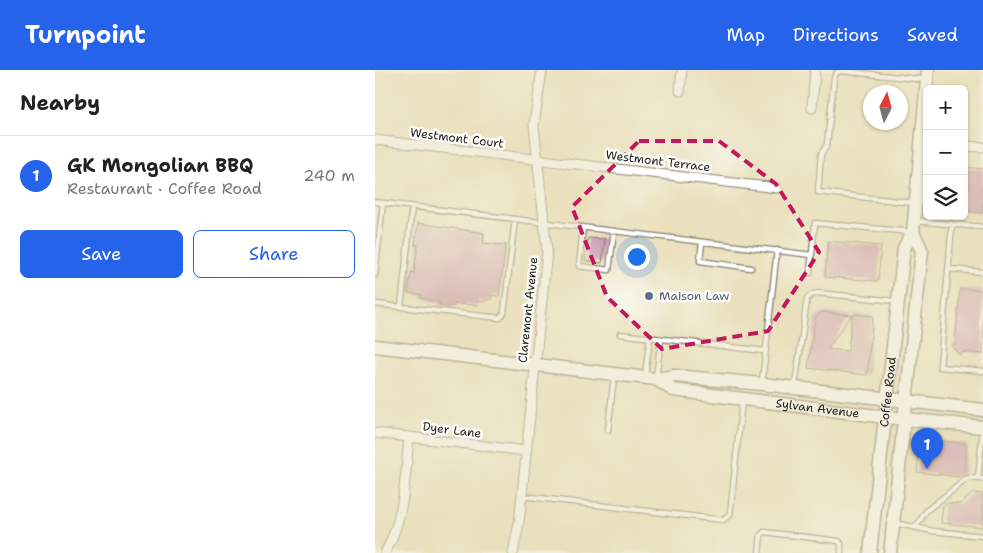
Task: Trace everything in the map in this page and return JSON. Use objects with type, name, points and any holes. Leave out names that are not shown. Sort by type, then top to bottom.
[{"type":"main road","name":"Coffee Road","points":[[925,130],[928,75]]},
{"type":"main road","name":"Coffee Road","points":[[890,553],[921,251],[914,226],[915,203],[923,149]]},
{"type":"main road","name":"Coffee Road","points":[[871,553],[899,302],[903,248],[914,226]]},
{"type":"main road","name":"Sylvan Avenue","points":[[375,346],[650,379],[675,376],[762,384],[983,410]]},
{"type":"main road","name":"Sylvan Avenue","points":[[650,379],[673,390],[885,417],[983,427]]},
{"type":"street","name":"Claremont Avenue","points":[[513,553],[519,523],[547,251],[534,125],[542,70]]},
{"type":"street","points":[[679,91],[682,70]]},
{"type":"street","points":[[811,108],[815,70]]},
{"type":"street","name":"Westmont Court","points":[[375,140],[537,160]]},
{"type":"street","points":[[968,146],[983,147]]},
{"type":"street","name":"Westmont Terrace","points":[[537,160],[777,188]]},
{"type":"street","name":"Dyer Lane","points":[[375,433],[526,452]]},
{"type":"street","points":[[385,553],[396,529],[401,510],[409,437]]},
{"type":"lane","points":[[915,203],[819,192],[821,154],[827,145],[836,73],[841,71],[928,75]]},
{"type":"lane","points":[[375,202],[812,255]]},
{"type":"lane","points":[[375,276],[383,203]]},
{"type":"lane","points":[[401,307],[412,207]]},
{"type":"lane","points":[[375,304],[503,317],[515,219]]},
{"type":"lane","points":[[810,272],[815,223],[914,226],[952,224],[983,227]]},
{"type":"lane","points":[[952,224],[940,367],[983,371]]},
{"type":"lane","points":[[583,227],[579,266],[609,270],[614,231]]},
{"type":"lane","points":[[702,242],[700,261],[751,268]]},
{"type":"lane","points":[[762,384],[777,250]]},
{"type":"lane","points":[[949,269],[983,272]]},
{"type":"lane","points":[[795,388],[807,299],[811,295],[818,293],[899,302]]},
{"type":"lane","points":[[620,334],[765,351]]},
{"type":"lane","points":[[650,337],[650,379]]},
{"type":"lane","points":[[650,379],[661,339]]},
{"type":"lane","points":[[608,430],[614,374]]},
{"type":"lane","points":[[522,496],[723,520],[730,515],[742,399]]},
{"type":"lane","points":[[916,528],[926,511],[968,478],[980,479],[983,427]]},
{"type":"lane","points":[[893,523],[916,528],[983,536]]},
{"type":"lane","points":[[759,553],[761,535],[764,532],[839,541],[841,553]]},
{"type":"highlighted area","points":[[639,141],[719,141],[776,184],[819,252],[768,331],[662,349],[607,297],[572,207]]},
{"type":"building","points":[[968,167],[983,169],[983,213],[968,211]]},
{"type":"building","points":[[418,223],[484,233],[483,243],[506,245],[499,296],[491,295],[491,300],[486,299],[485,302],[478,301],[478,305],[454,304],[454,307],[439,305],[440,302],[421,298],[422,295],[408,293],[411,272],[414,273],[418,245],[415,245]]},
{"type":"building","points":[[588,238],[605,239],[602,263],[585,261]]},
{"type":"building","points":[[828,241],[881,246],[878,281],[825,277]]},
{"type":"building","points":[[960,289],[983,290],[983,354],[964,352],[959,355],[952,346],[955,344]]},
{"type":"building","points":[[822,312],[851,315],[828,349],[848,351],[852,315],[873,316],[867,375],[808,368],[815,318]]},
{"type":"building","points":[[929,439],[967,444],[964,473],[960,477],[917,472],[919,448],[922,448],[923,440],[928,441]]},
{"type":"building","points":[[973,493],[983,494],[983,527],[941,523],[943,506],[948,503],[960,504]]},
{"type":"place","name":"Maison Law","points":[[649,296]]},
{"type":"place","name":"GK Mongolian BBQ","points":[[927,469]]}]
